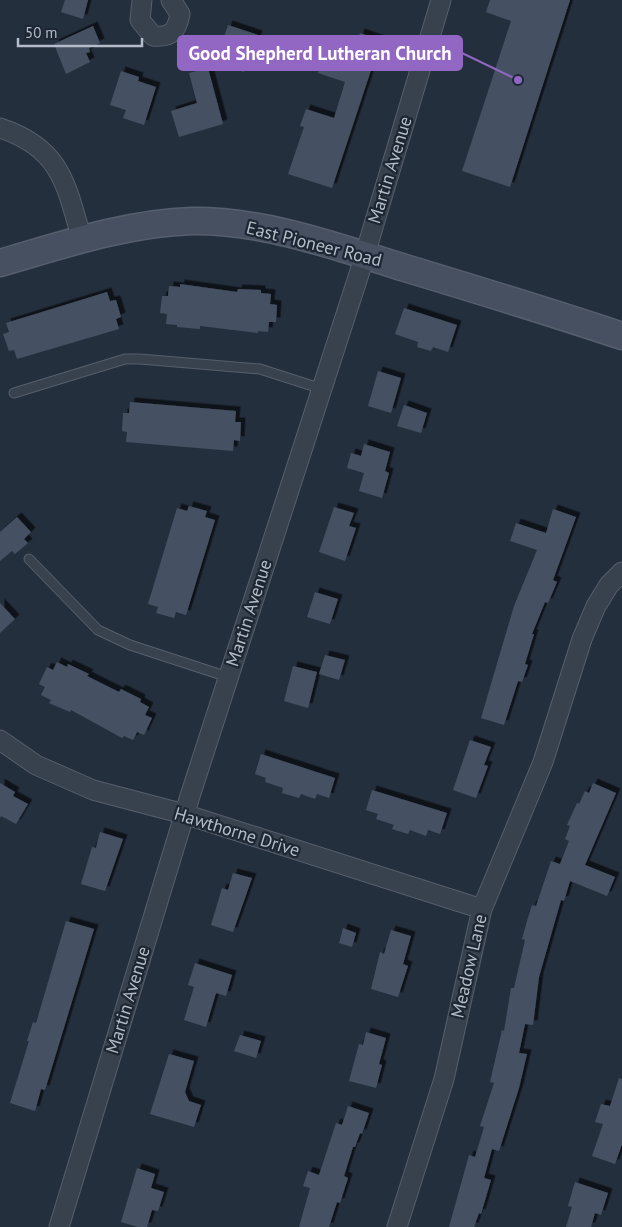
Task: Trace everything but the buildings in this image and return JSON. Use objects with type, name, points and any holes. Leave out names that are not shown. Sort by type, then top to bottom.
[{"type":"main road","name":"East Pioneer Road","points":[[0,263],[82,240],[156,224],[193,221],[233,224],[264,229],[364,255],[622,336]]},
{"type":"street","points":[[142,0],[140,20],[153,36],[164,38],[173,33],[180,14],[171,0]]},
{"type":"street","name":"Martin Avenue","points":[[59,1227],[184,814],[322,389],[441,0]]},
{"type":"street","points":[[0,128],[23,136],[33,142],[54,164],[70,198],[82,240]]},
{"type":"street","name":"Meadow Lane","points":[[397,1227],[444,1078],[482,909],[543,762],[582,639],[596,606],[609,586],[622,572]]},
{"type":"street","name":"Hawthorne Drive","points":[[0,740],[36,765],[72,782],[102,793],[184,814],[482,909]]},
{"type":"lane","points":[[14,393],[125,359],[260,369],[322,389]]},
{"type":"lane","points":[[29,559],[98,630],[130,645],[228,677]]},
{"type":"place","name":"Good Shepherd Lutheran Church","points":[[518,80]]}]
